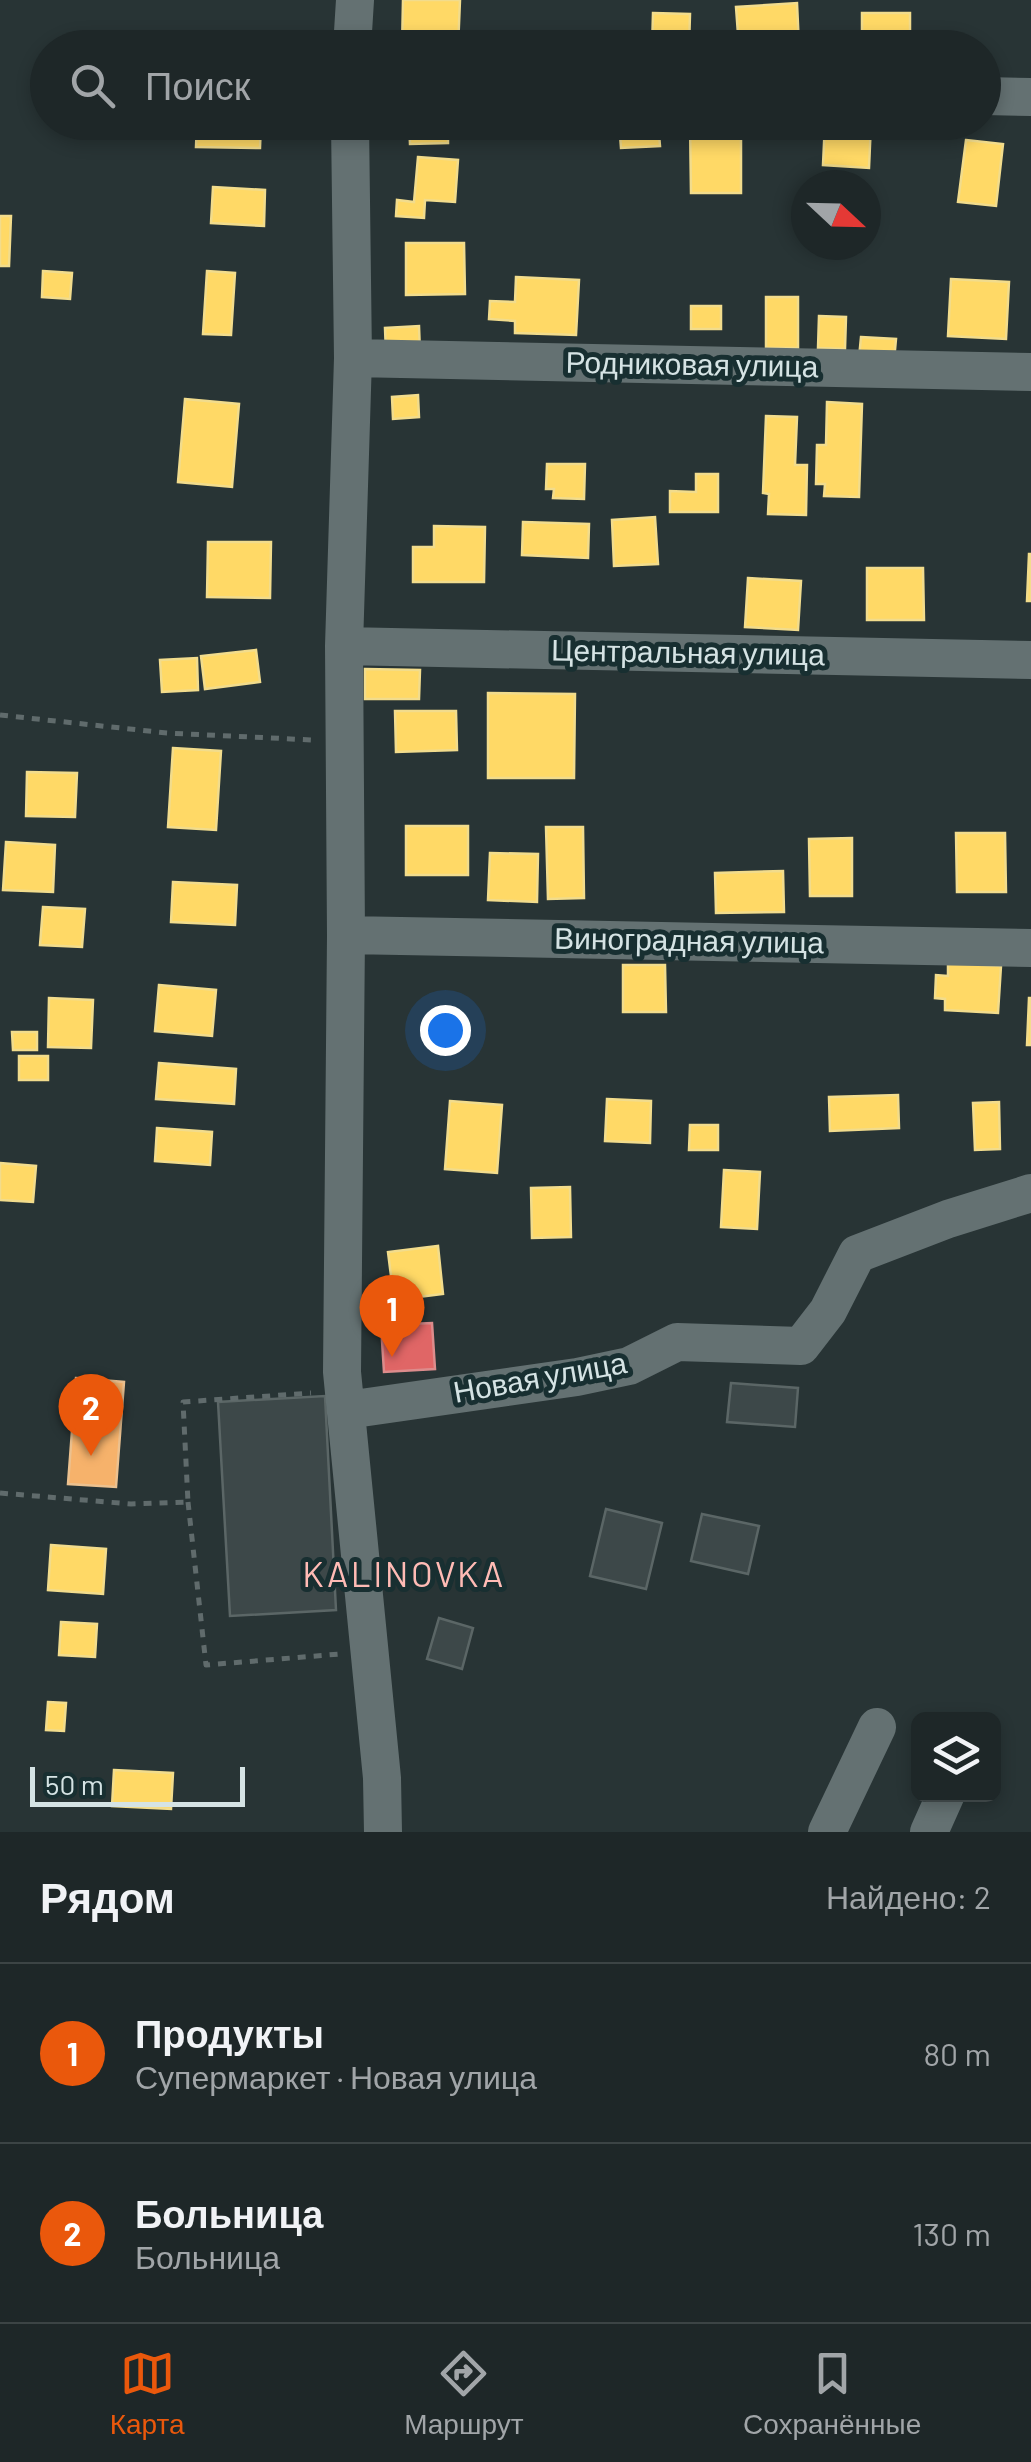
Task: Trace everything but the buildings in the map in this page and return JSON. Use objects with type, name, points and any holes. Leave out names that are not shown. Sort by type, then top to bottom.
[{"type":"street","points":[[353,30],[355,0]]},
{"type":"street","points":[[1001,97],[1031,98]]},
{"type":"street","points":[[350,140],[353,358],[344,646],[342,1372],[332,1402],[381,1825]]},
{"type":"street","name":"Родниковая улица","points":[[353,358],[1031,372]]},
{"type":"street","name":"Центральная улица","points":[[344,646],[1031,660]]},
{"type":"street","name":"Виноградная улица","points":[[346,935],[1031,948]]},
{"type":"street","name":"Новая улица","points":[[332,1402],[577,1377],[629,1366],[676,1342],[801,1346],[828,1311],[857,1254],[1031,1193]]},
{"type":"street","points":[[827,1832],[877,1727]]},
{"type":"street","points":[[929,1832],[942,1802]]},
{"type":"path","points":[[0,715],[167,733],[346,742]]},
{"type":"path","points":[[332,1402],[183,1402],[188,1502],[206,1665],[351,1654]]},
{"type":"path","points":[[0,1493],[132,1504],[188,1502]]},
{"type":"place","name":"Продукты","points":[[392,1357]]},
{"type":"place","name":"Больница","points":[[91,1456]]},
{"type":"district","name":"KALINOVKA","points":[[404,1575]]}]
